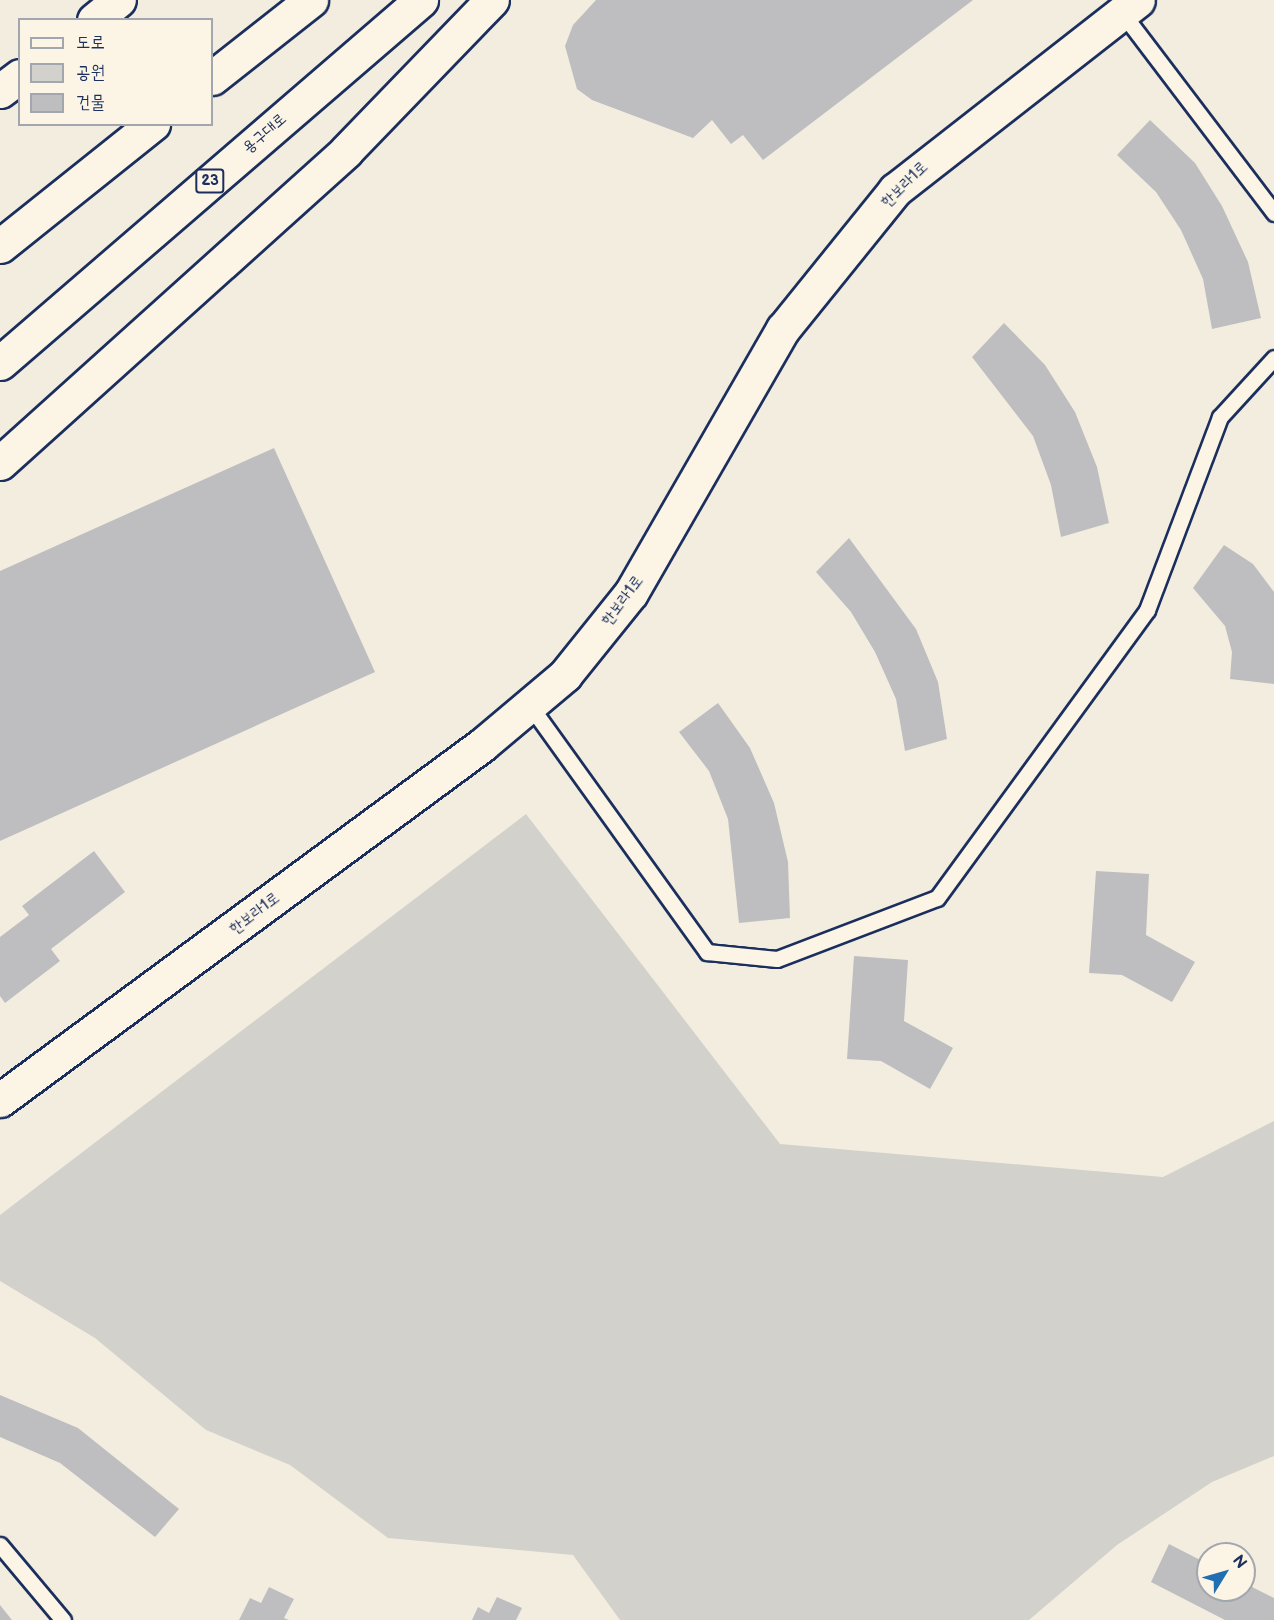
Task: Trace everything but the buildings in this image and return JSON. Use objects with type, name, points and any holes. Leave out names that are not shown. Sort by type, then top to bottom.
[{"type":"main road","points":[[96,18],[119,0]]},
{"type":"main road","points":[[213,77],[311,0]]},
{"type":"main road","name":"용구대로","points":[[0,363],[421,0]]},
{"type":"main road","points":[[0,463],[346,151],[492,0]]},
{"type":"main road","name":"한보라1로","points":[[0,1100],[531,707],[632,593],[783,329],[895,190],[1124,4]]},
{"type":"main road","points":[[0,91],[18,78]]},
{"type":"main road","points":[[0,246],[150,126]]},
{"type":"lane","points":[[1124,4],[1274,213]]},
{"type":"lane","points":[[531,707],[707,952],[777,958],[937,898],[1147,610],[1220,417],[1274,358]]},
{"type":"lane","points":[[0,1545],[63,1620]]},
{"type":"green space","points":[[526,814],[780,1144],[1163,1177],[1274,1121],[1274,1456],[1212,1482],[1117,1545],[1029,1620],[620,1620],[573,1555],[388,1538],[290,1465],[206,1430],[95,1338],[0,1281],[0,1215]]}]
